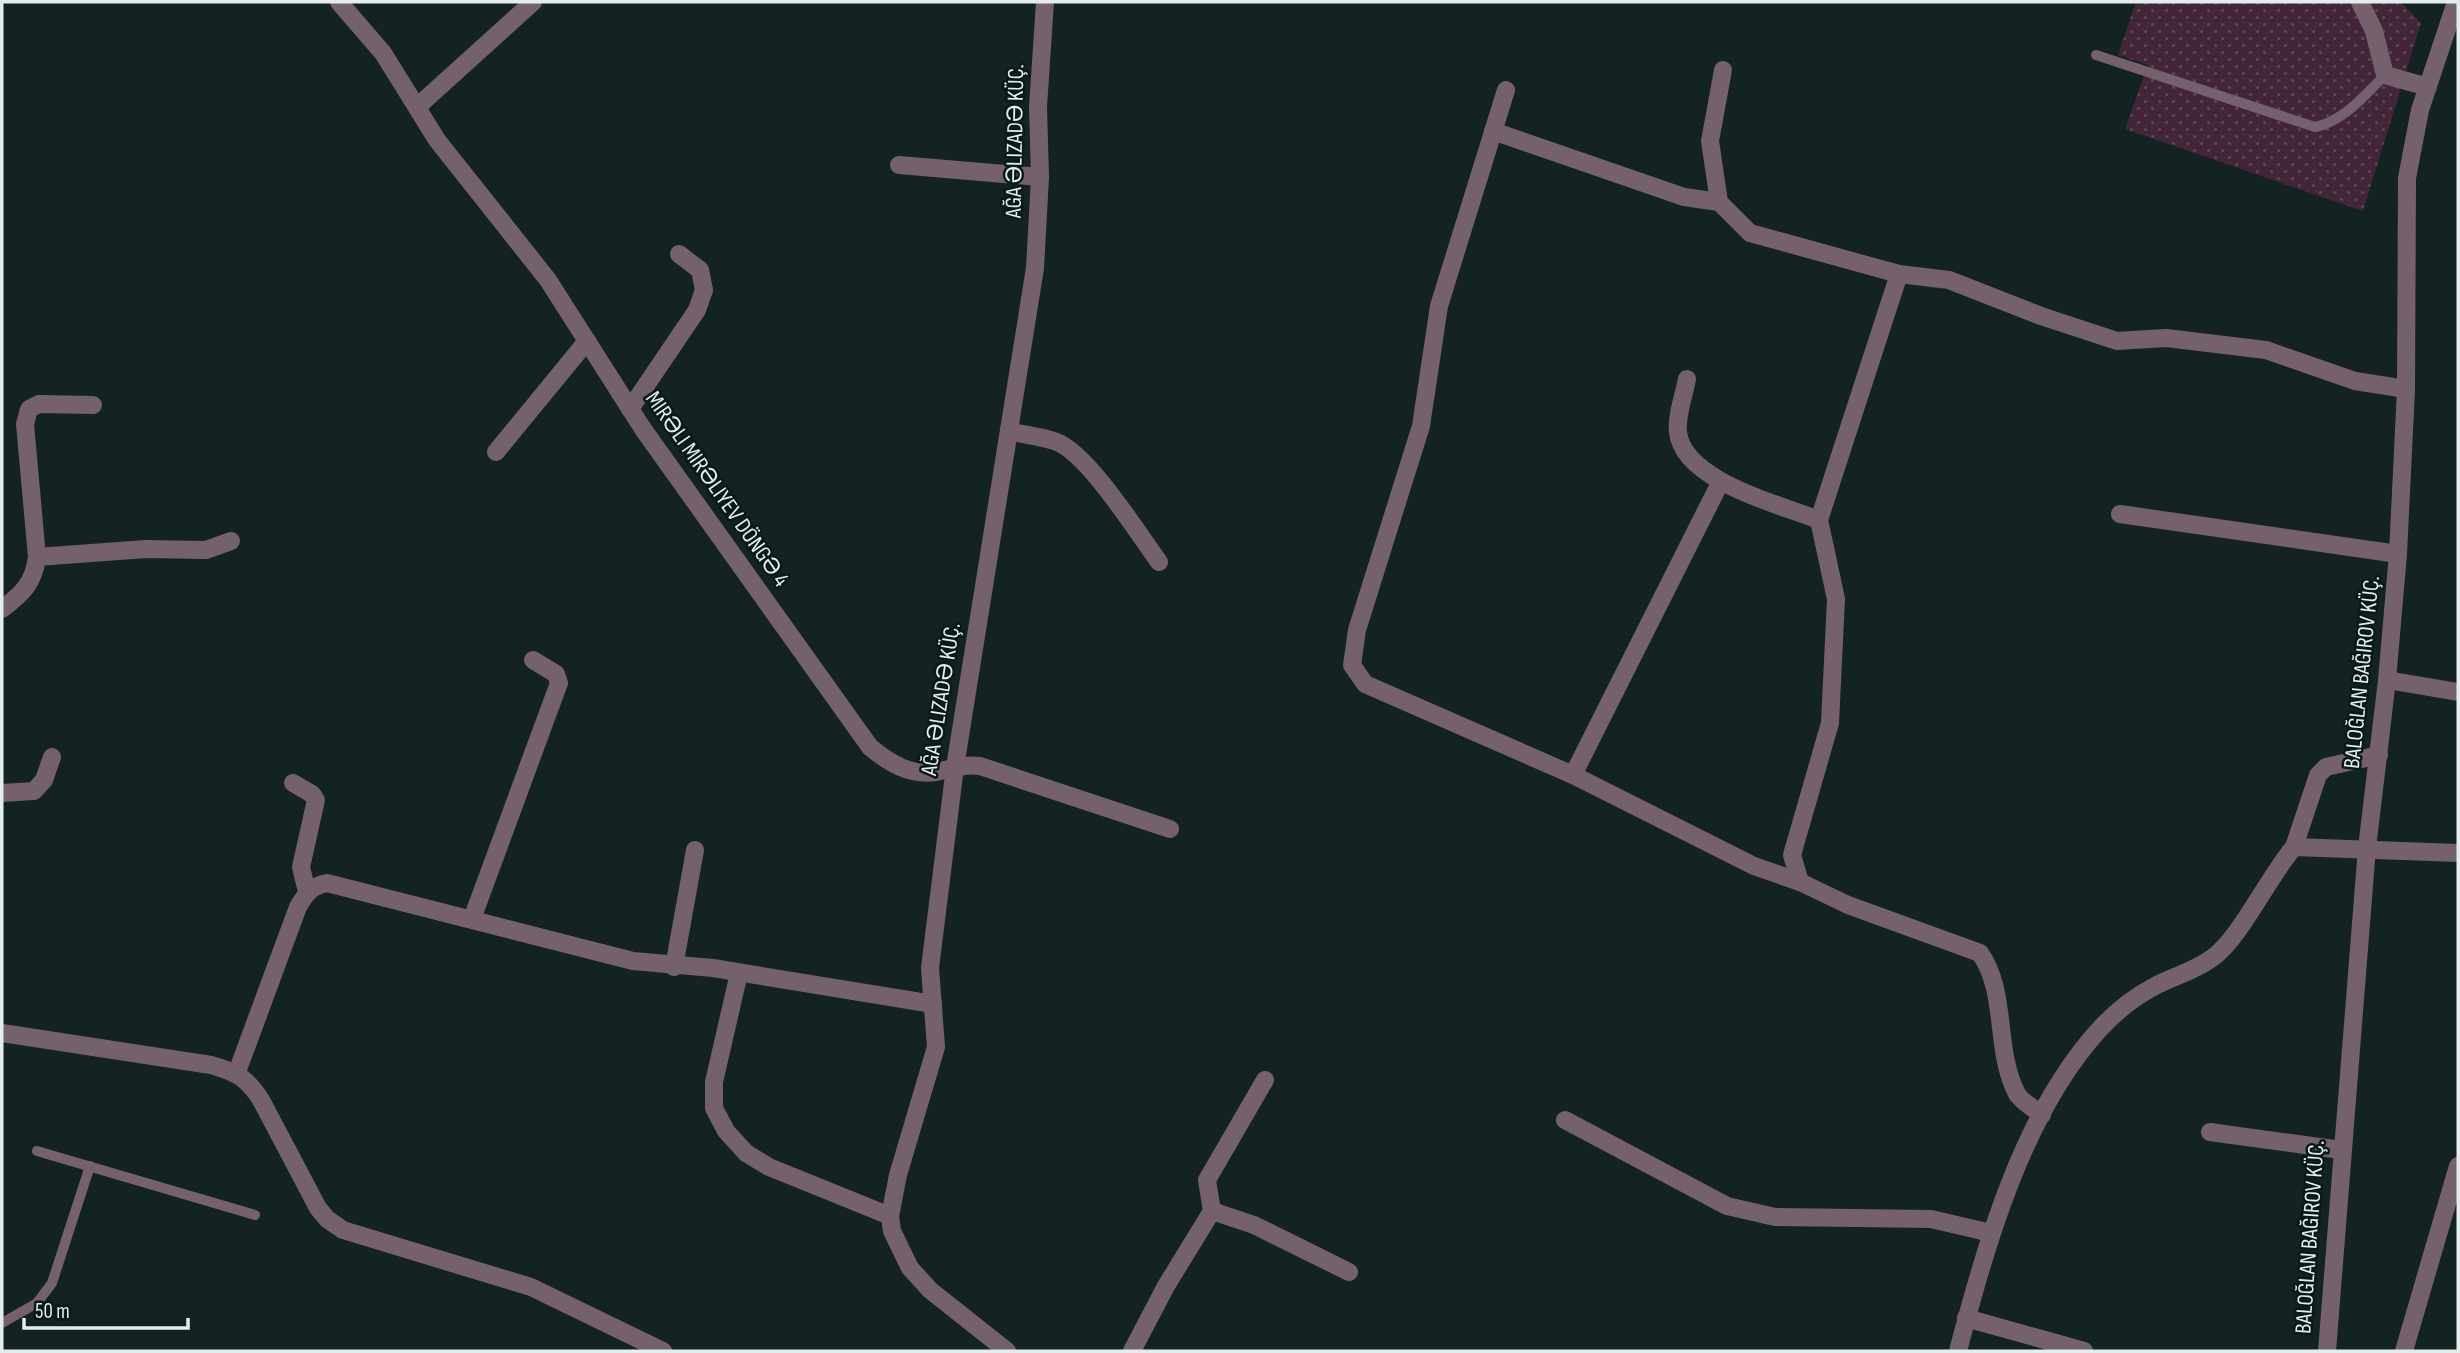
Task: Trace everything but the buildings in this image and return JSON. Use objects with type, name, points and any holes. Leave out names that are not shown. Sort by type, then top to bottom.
[{"type":"street","name":"MIRƏLI MIRƏLIYEV DÖNGƏ 4","points":[[339,2],[383,53],[437,140],[548,280],[630,409],[870,747],[891,763],[909,770],[926,773],[968,765],[995,770],[1170,828]]},
{"type":"street","points":[[416,107],[533,2]]},
{"type":"street","name":"AĞA ƏLIZADƏ KÜÇ.","points":[[1007,1351],[930,1290],[910,1268],[892,1231],[890,1216],[898,1175],[936,1047],[930,968],[955,766],[1035,268],[1040,177],[1038,107],[1045,2]]},
{"type":"street","points":[[2360,2],[2374,31],[2385,75],[2428,87]]},
{"type":"street","points":[[2327,1351],[2367,848],[2387,680],[2398,554],[2406,389],[2407,178],[2428,87],[2456,2]]},
{"type":"street","points":[[1718,202],[1710,141],[1723,70]]},
{"type":"street","points":[[1506,90],[1439,306],[1421,426],[1357,630],[1352,665],[1365,684],[1573,775],[1754,866],[1801,882],[1848,905],[1980,953],[1993,971],[2004,1053],[2018,1095],[2042,1115]]},
{"type":"street","points":[[1493,131],[1684,197],[1718,202],[1750,233],[1899,274],[1949,281],[2117,341],[2165,338],[2266,350],[2355,381],[2406,389]]},
{"type":"street","points":[[899,165],[1040,177]]},
{"type":"street","points":[[630,409],[697,310],[704,290],[701,270],[679,254]]},
{"type":"street","points":[[1801,882],[1792,855],[1830,723],[1836,599],[1819,520],[1899,274]]},
{"type":"street","points":[[496,452],[587,341]]},
{"type":"street","points":[[1687,379],[1677,433],[1692,461],[1720,483],[1819,520]]},
{"type":"street","points":[[2,609],[21,595],[35,576],[37,557],[25,424],[29,409],[39,404],[93,405]]},
{"type":"street","points":[[1009,431],[1057,442],[1072,451],[1088,467],[1159,562]]},
{"type":"street","points":[[1573,775],[1720,483]]},
{"type":"street","points":[[2120,514],[2398,554]]},
{"type":"street","points":[[37,557],[146,549],[206,550],[231,541]]},
{"type":"street","points":[[472,919],[559,683],[556,674],[533,660]]},
{"type":"street","points":[[2387,680],[2458,692]]},
{"type":"street","points":[[1958,1351],[1991,1233],[2042,1115],[2083,1047],[2122,1008],[2154,986],[2200,966],[2224,948],[2294,847],[2318,775],[2326,767],[2379,755]]},
{"type":"street","points":[[2,793],[34,791],[44,780],[52,757]]},
{"type":"street","points":[[293,783],[313,794],[316,800],[301,867],[307,892]]},
{"type":"street","points":[[2294,847],[2458,853]]},
{"type":"street","points":[[674,967],[695,850]]},
{"type":"street","points":[[237,1072],[298,907],[307,892],[317,885],[327,883],[633,961],[739,973],[933,1004]]},
{"type":"street","points":[[739,973],[713,1082],[714,1108],[726,1131],[746,1153],[769,1167],[890,1216]]},
{"type":"street","points":[[2,1033],[211,1065],[237,1072],[250,1083],[261,1100],[327,1219],[343,1230],[531,1287],[663,1351]]},
{"type":"street","points":[[1132,1351],[1166,1286],[1212,1211],[1207,1180],[1265,1080]]},
{"type":"street","points":[[1565,1120],[1727,1206],[1774,1217],[1931,1219],[1991,1233]]},
{"type":"street","points":[[2210,1132],[2341,1150]]},
{"type":"street","points":[[2404,1351],[2458,1166]]},
{"type":"street","points":[[1212,1211],[1254,1225],[1349,1272]]},
{"type":"street","points":[[1966,1318],[2084,1351]]},
{"type":"lane","points":[[2096,55],[2315,127],[2329,124],[2352,108],[2385,75]]},
{"type":"lane","points":[[37,1151],[255,1215]]},
{"type":"lane","points":[[2,1323],[37,1303],[52,1283],[90,1166]]},
{"type":"shaded area","points":[[2136,2],[2401,2],[2421,23],[2363,211],[2125,129],[2148,65],[2118,55]]}]
